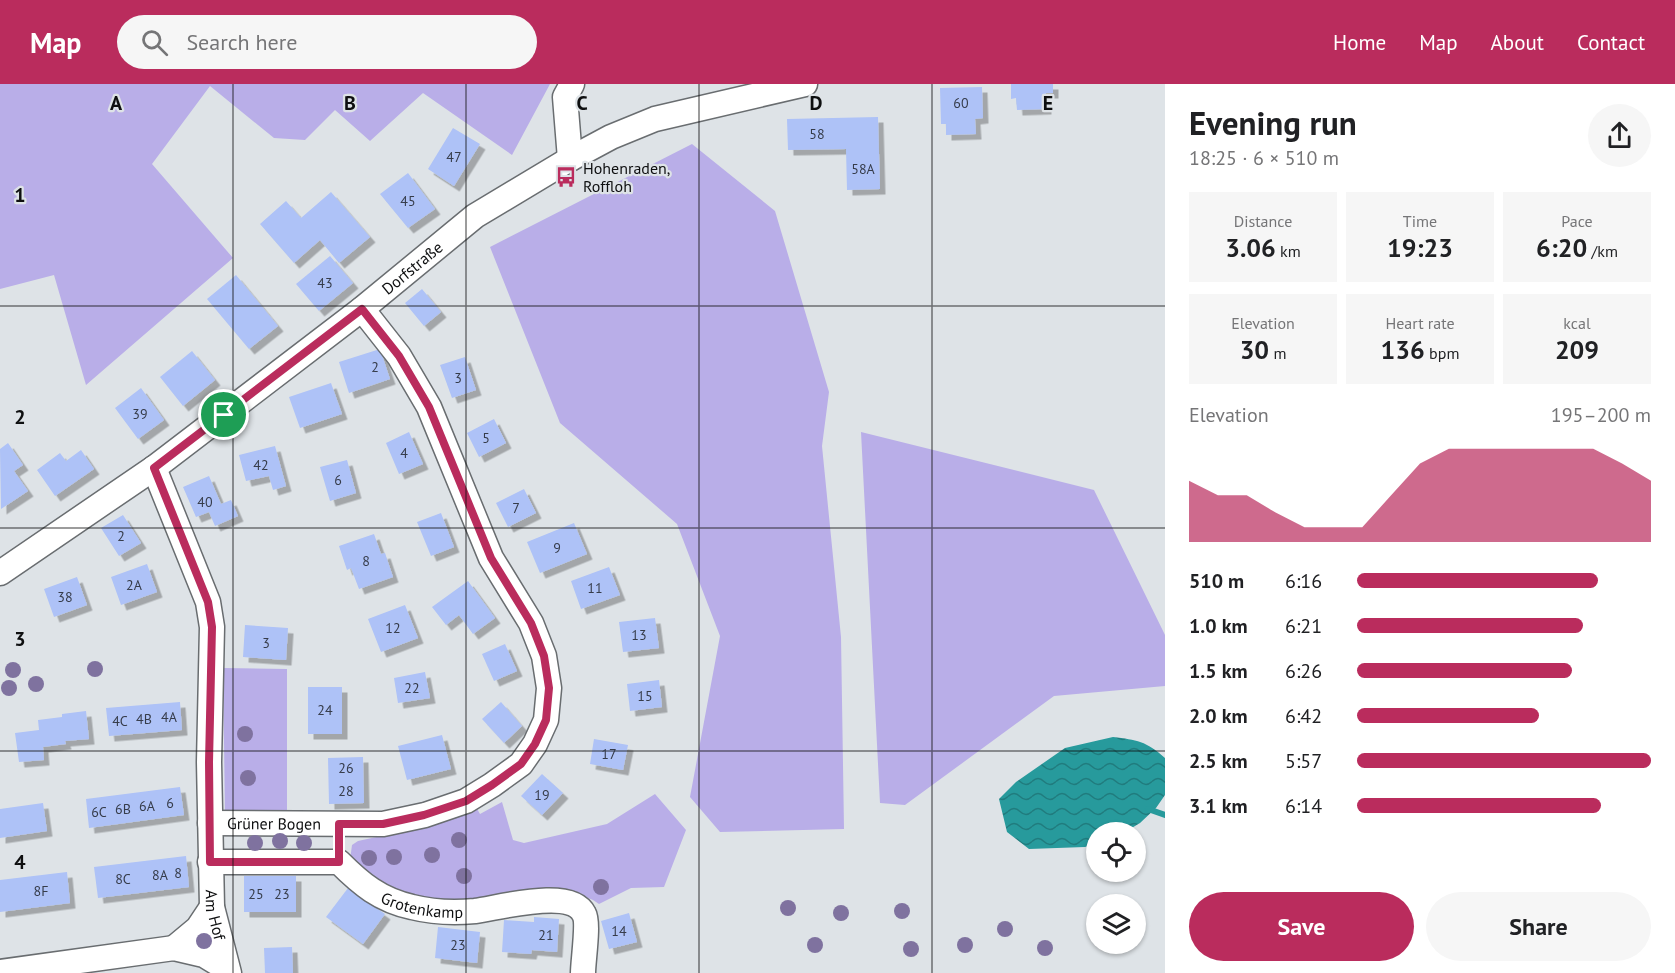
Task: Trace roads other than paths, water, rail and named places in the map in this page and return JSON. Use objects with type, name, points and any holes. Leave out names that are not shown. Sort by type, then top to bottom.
[{"type":"street","points":[[570,159],[565,97],[572,84]]},
{"type":"street","name":"Dorfstraße","points":[[0,573],[154,468],[362,309],[475,216],[610,137],[656,119],[805,84]]},
{"type":"street","name":"Grüner Bogen","points":[[210,823],[383,824],[424,815],[466,801],[521,764],[535,744],[546,720],[549,688],[544,656],[531,623],[491,558],[429,407],[399,356],[362,309]]},
{"type":"street","name":"Am Hof","points":[[154,468],[208,602],[212,627],[209,762],[212,907],[228,971]]},
{"type":"street","name":"Grüner Bogen","points":[[339,824],[339,862]]},
{"type":"street","points":[[210,862],[339,862]]},
{"type":"street","name":"Grotenkamp","points":[[339,862],[358,881],[382,897],[412,907],[444,912],[475,911],[521,902],[560,901],[576,904],[585,915],[583,973]]},
{"type":"street","points":[[174,948],[198,928],[212,907]]},
{"type":"street","points":[[0,972],[174,948],[204,955],[228,971]]},
{"type":"water","points":[[1113,737],[1141,742],[1165,758],[1165,795],[1156,808],[1141,822],[1086,822],[1086,847],[1029,849],[1007,832],[999,799],[1016,782],[1065,748]]},
{"type":"waterway","points":[[1148,809],[1165,815]]},
{"type":"place","name":"Hohenraden, Roffloh","points":[[566,177]]}]
